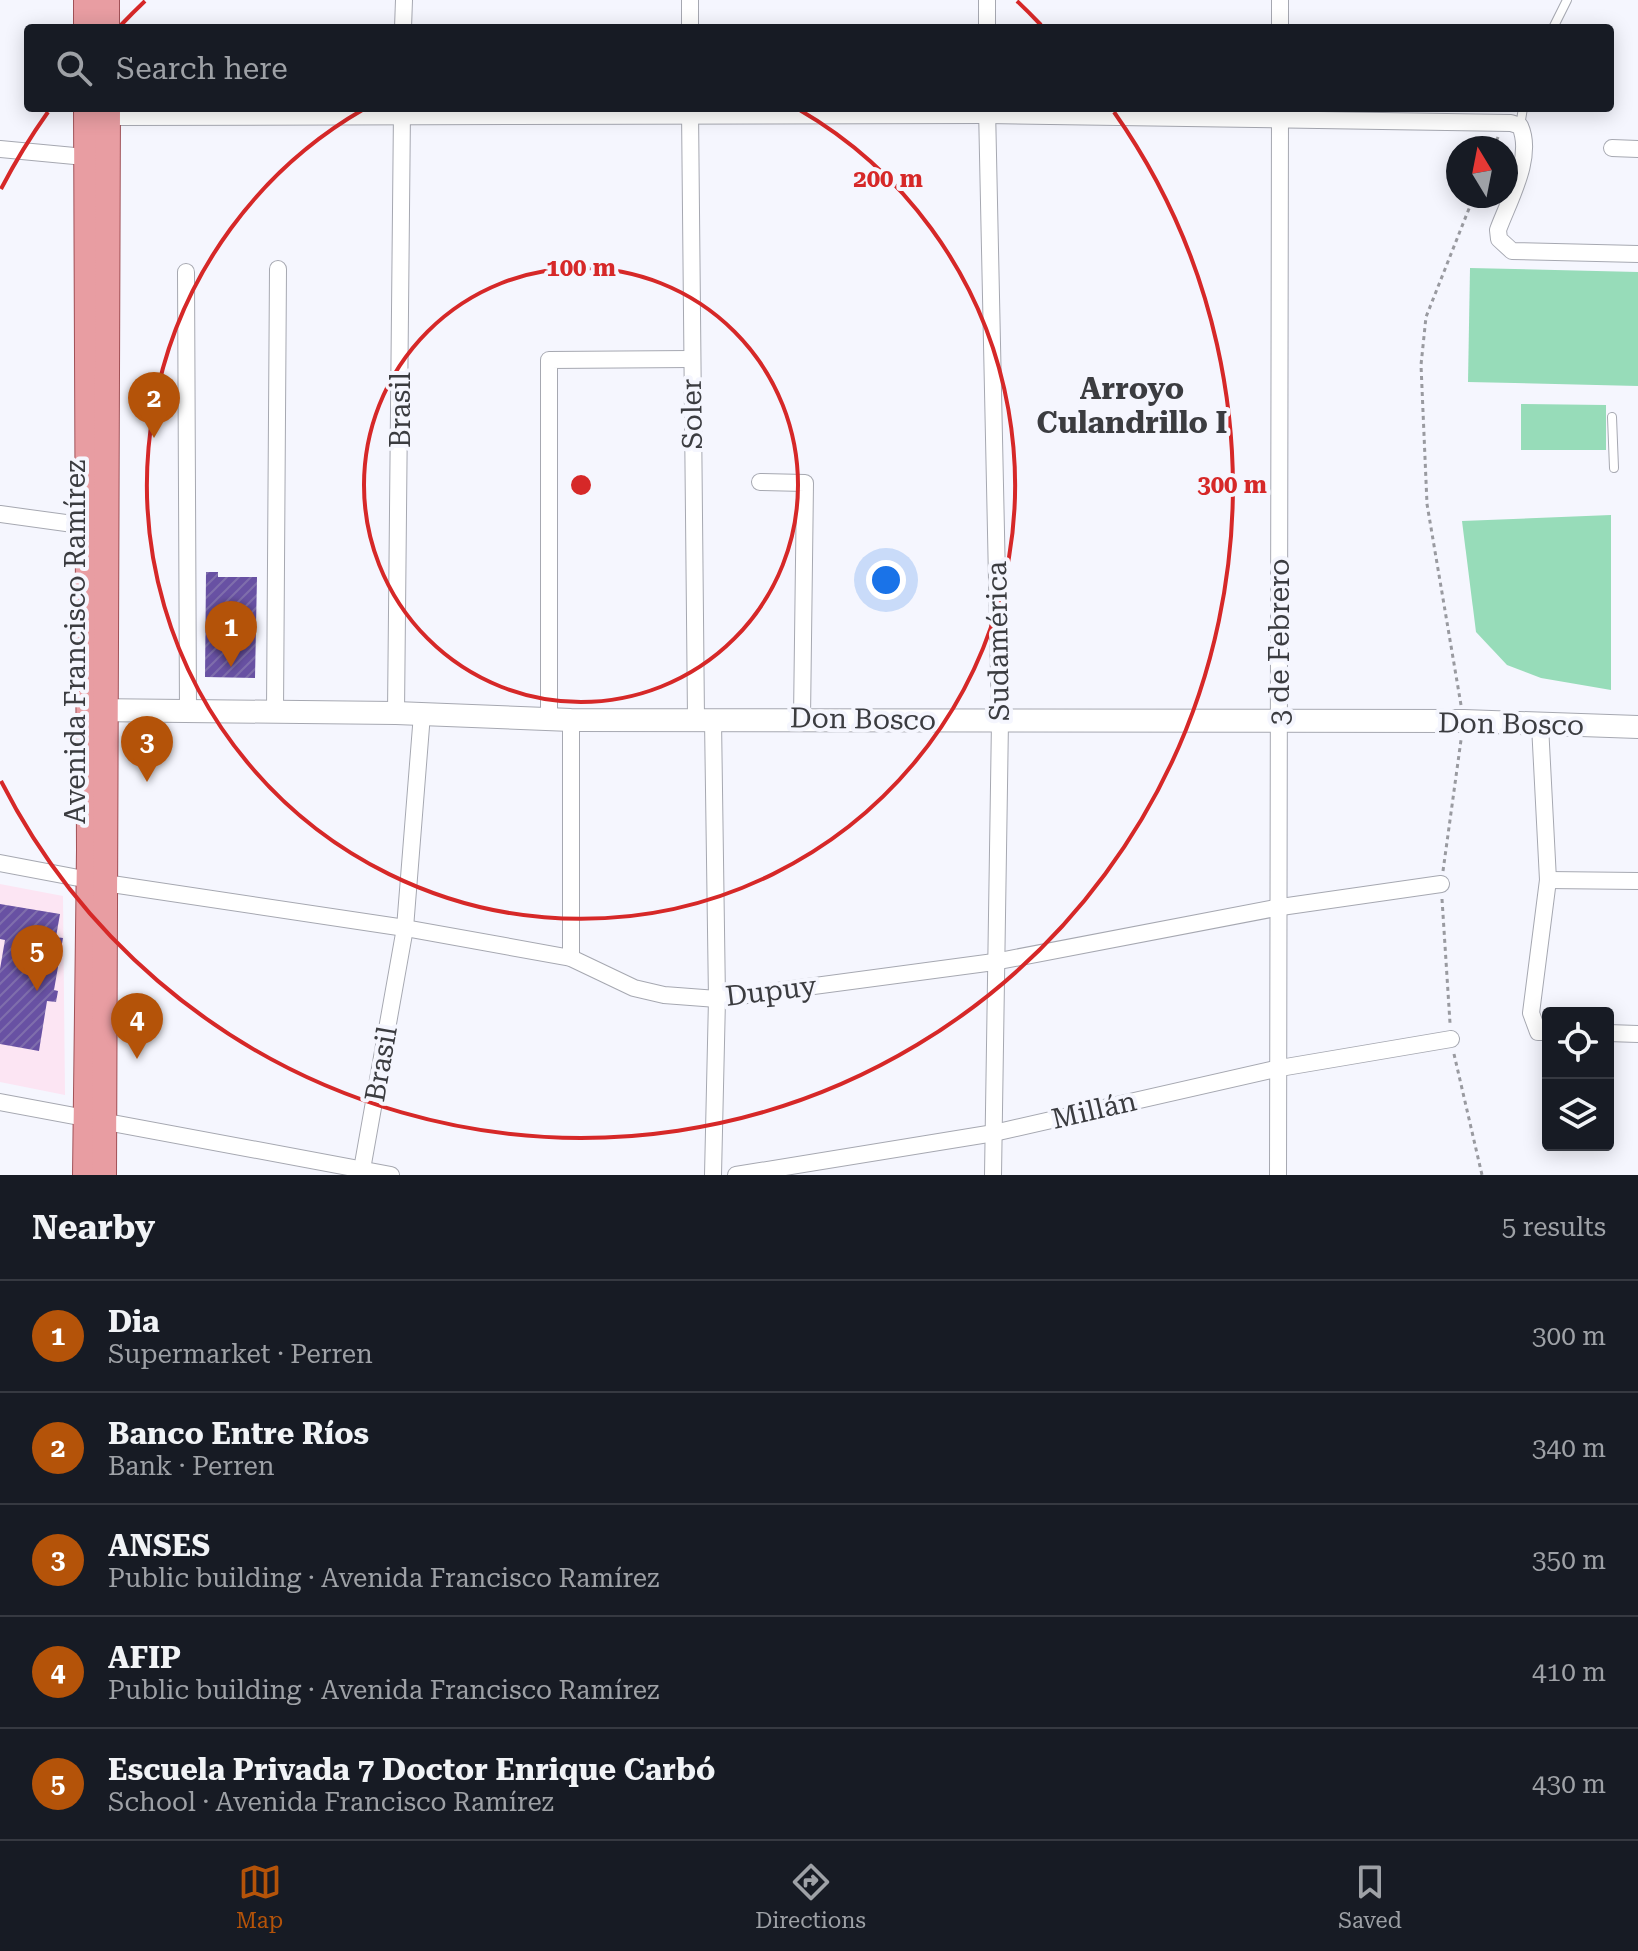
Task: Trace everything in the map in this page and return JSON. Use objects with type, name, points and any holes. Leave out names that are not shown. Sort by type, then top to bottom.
[{"type":"main road","points":[[86,0],[86,24]]},
{"type":"main road","points":[[107,0],[107,24]]},
{"type":"main road","name":"Avenida Francisco Ramírez","points":[[101,112],[85,157],[98,710],[95,1120],[104,1175]]},
{"type":"main road","name":"Avenida Francisco Ramírez","points":[[96,527],[101,112]]},
{"type":"main road","name":"Don Bosco","points":[[98,710],[396,713],[560,720],[1464,721],[1638,727]]},
{"type":"main road","name":"Avenida Francisco Ramírez","points":[[85,1175],[95,1120]]},
{"type":"street","points":[[403,24],[404,0]]},
{"type":"street","points":[[690,0],[690,24]]},
{"type":"street","points":[[987,0],[987,24]]},
{"type":"street","points":[[1280,0],[1280,24]]},
{"type":"street","points":[[402,112],[1280,114],[1504,123],[1520,126],[1526,139],[1524,155],[1498,230],[1505,246],[1512,251],[1638,254]]},
{"type":"street","name":"Brasil","points":[[396,713],[402,112]]},
{"type":"street","name":"Sudamérica","points":[[987,112],[1000,721],[993,1175]]},
{"type":"street","name":"Soler","points":[[690,113],[691,359],[717,999],[713,1175]]},
{"type":"street","name":"3 de Febrero","points":[[1278,1175],[1281,907],[1278,723],[1280,114]]},
{"type":"street","points":[[1612,148],[1638,149]]},
{"type":"street","points":[[0,149],[85,157]]},
{"type":"street","points":[[275,712],[278,269]]},
{"type":"street","points":[[186,272],[188,712]]},
{"type":"street","points":[[571,958],[549,360],[691,359]]},
{"type":"street","points":[[760,482],[805,483],[802,718]]},
{"type":"street","points":[[0,514],[96,527]]},
{"type":"street","name":"Brasil","points":[[362,1174],[405,928],[422,714]]},
{"type":"street","points":[[1540,725],[1548,880],[1531,1013],[1542,1030]]},
{"type":"street","name":"Dupuy","points":[[0,863],[97,882],[405,928],[571,958],[634,988],[664,995],[717,999],[994,962],[1281,907],[1441,884]]},
{"type":"street","points":[[1548,880],[1638,881]]},
{"type":"street","points":[[1614,1033],[1638,1034]]},
{"type":"street","name":"Millán","points":[[736,1175],[994,1133],[1280,1068],[1451,1039]]},
{"type":"street","points":[[0,1102],[362,1174],[391,1175]]},
{"type":"lane","points":[[1555,24],[1567,0]]},
{"type":"lane","points":[[1520,126],[1522,112]]},
{"type":"lane","points":[[1612,417],[1614,468]]},
{"type":"path","points":[[1469,208],[1426,317],[1421,365],[1427,504],[1444,623],[1464,721],[1441,884],[1451,1039],[1482,1175]]},
{"type":"shaded area","points":[[0,884],[63,896],[65,1095],[0,1082]]},
{"type":"green space","points":[[1470,268],[1638,272],[1638,386],[1468,382]]},
{"type":"green space","points":[[1521,404],[1606,405],[1606,450],[1521,450]]},
{"type":"green space","points":[[1611,515],[1611,690],[1541,678],[1507,665],[1476,632],[1462,521]]},
{"type":"building","points":[[206,572],[218,572],[218,577],[257,577],[255,678],[205,677]]},
{"type":"building","points":[[0,904],[60,914],[56,937],[63,938],[54,990],[58,991],[56,1002],[47,1001],[39,1051],[0,1044],[0,969],[5,940],[0,939]]},
{"type":"place","name":"Banco Entre Ríos","points":[[154,438]]},
{"type":"place","name":"Dia","points":[[231,667]]},
{"type":"place","name":"ANSES","points":[[147,782]]},
{"type":"place","name":"Escuela Privada 7 Doctor Enrique Carbó","points":[[37,991]]},
{"type":"place","name":"AFIP","points":[[137,1059]]},
{"type":"district","name":"Arroyo Culandrillo I","points":[[1132,405]]}]
